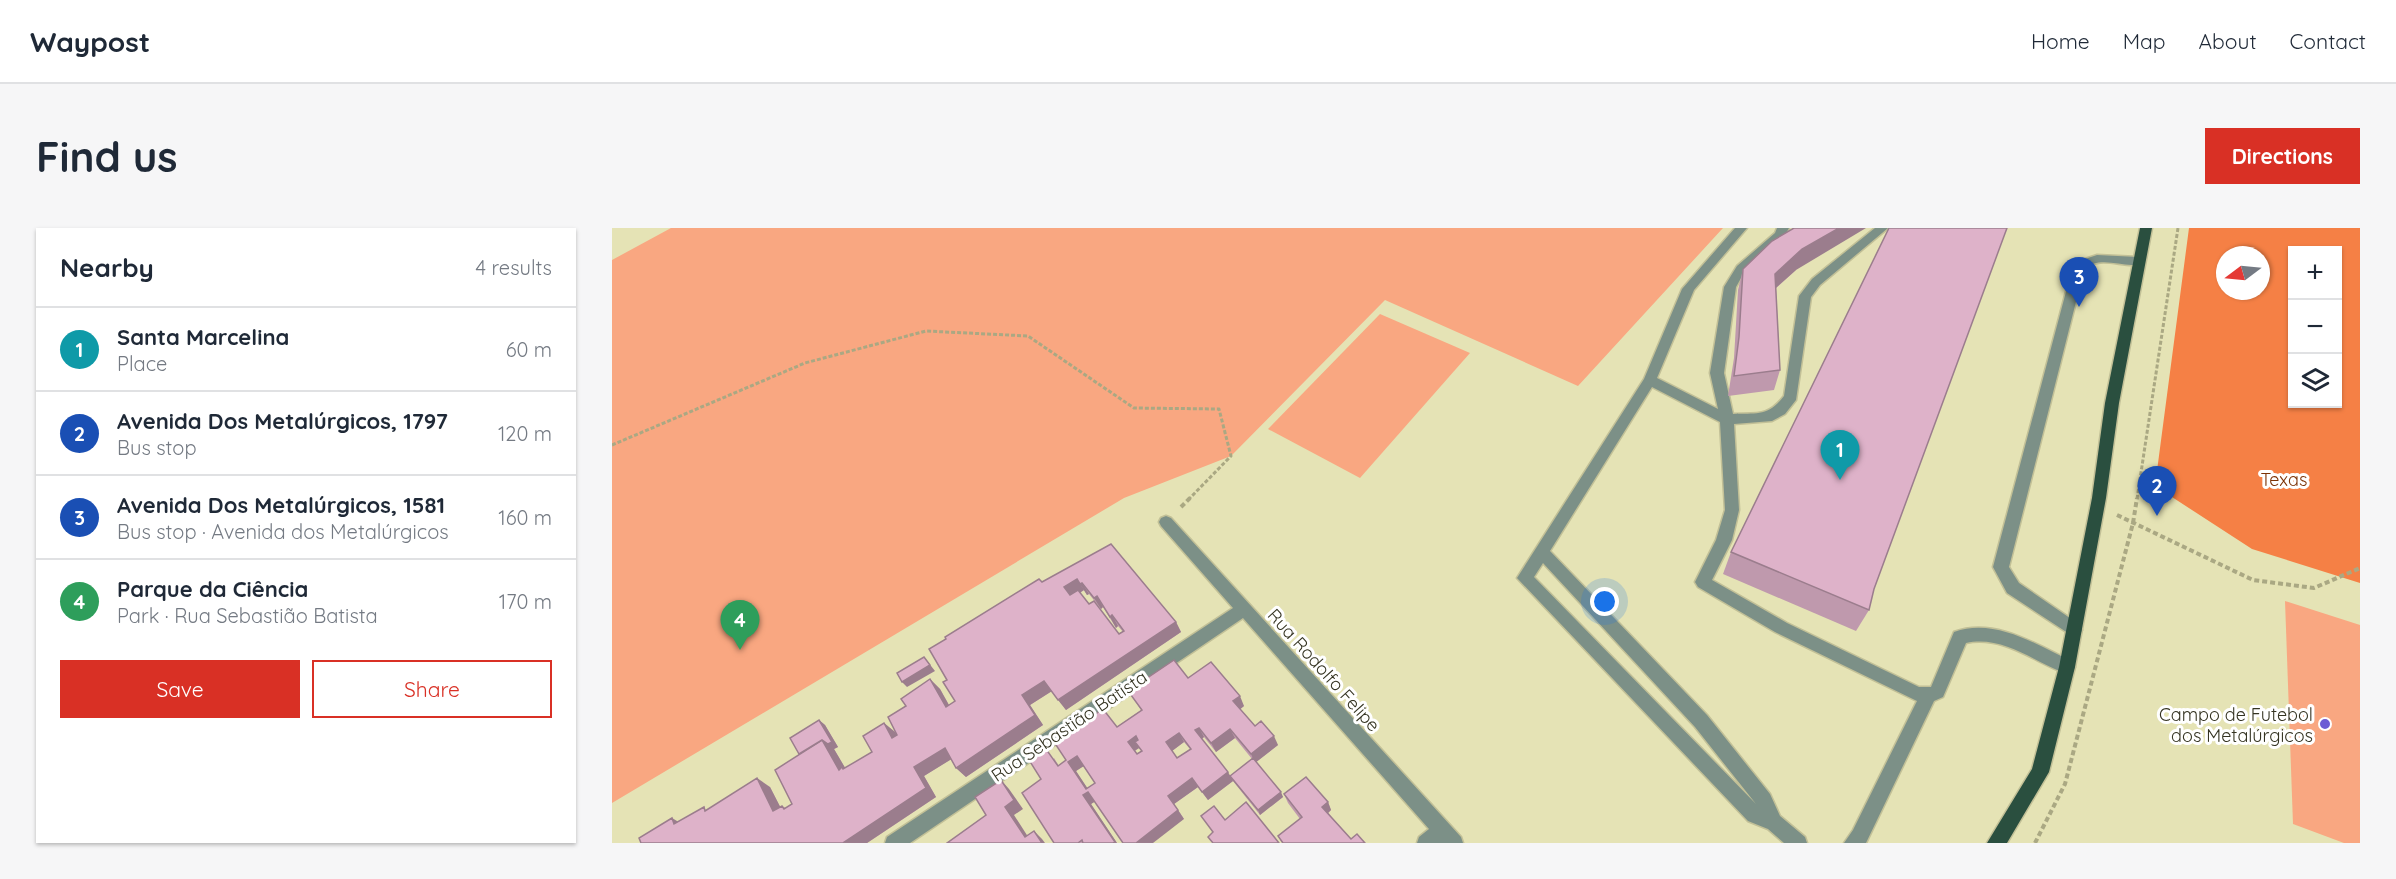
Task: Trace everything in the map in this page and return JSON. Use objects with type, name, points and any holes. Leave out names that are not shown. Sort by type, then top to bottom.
[{"type":"main road","points":[[1996,843],[2040,772],[2067,667],[2098,506],[2112,403],[2146,229]]},
{"type":"street","points":[[1741,228],[1688,289],[1650,380],[1525,578],[1798,843]]},
{"type":"street","points":[[1784,228],[1780,235],[1741,269],[1730,287],[1717,373],[1727,419],[1732,510],[1724,540],[1703,582],[1734,602],[1849,662],[1917,694],[1928,696],[1937,692],[1960,637],[1973,633],[2006,640],[2067,667]]},
{"type":"street","points":[[1650,380],[1727,419],[1767,418],[1780,411],[1791,397],[1805,296],[1816,282],[1882,228]]},
{"type":"street","points":[[2074,630],[2013,588],[2001,567],[2078,269],[2081,264],[2089,261],[2139,261]]},
{"type":"street","name":"Rua Rodolfo Felipe","points":[[1166,522],[1448,836]]},
{"type":"street","points":[[1541,551],[1701,721],[1759,807]]},
{"type":"street","name":"Rua Sebastião Batista","points":[[894,843],[1244,609]]},
{"type":"street","points":[[1853,843],[1860,836],[1928,696]]},
{"type":"street","points":[[1426,843],[1448,836]]},
{"type":"path","points":[[2036,843],[2065,784],[2133,523],[2178,228]]},
{"type":"path","points":[[612,445],[805,363],[926,331],[1028,336],[1134,408],[1219,409],[1232,456],[1166,522]]},
{"type":"path","points":[[2098,506],[2253,580],[2314,588],[2360,568]]},
{"type":"shaded area","points":[[671,228],[1723,228],[1578,386],[1385,300],[1231,456],[1124,498],[612,803],[612,260]]},
{"type":"shaded area","points":[[1380,314],[1470,353],[1360,478],[1268,429]]},
{"type":"shaded area","name":"Campo de Futebol dos Metalúrgicos","points":[[2285,601],[2360,625],[2360,843],[2344,843],[2293,824]]},
{"type":"green space","name":"Texas","points":[[2189,228],[2360,228],[2360,583],[2252,549],[2155,486]]},
{"type":"building","points":[[1794,228],[1839,228],[1802,249],[1775,274],[1780,370],[1734,376],[1743,269],[1772,241]]},
{"type":"building","points":[[1889,228],[2007,228],[1874,589],[1869,610],[1731,552]]},
{"type":"building","points":[[1111,544],[1176,622],[1058,700],[1044,681],[1022,695],[1035,715],[956,768],[945,748],[914,767],[926,788],[843,843],[641,843],[639,838],[672,818],[674,824],[704,807],[705,811],[757,778],[773,811],[782,806],[784,809],[792,804],[775,770],[822,740],[839,770],[872,752],[863,736],[884,723],[892,738],[897,735],[888,717],[906,706],[901,699],[930,679],[946,707],[955,701],[943,682],[947,680],[929,649],[1039,579],[1042,582]],"holes":[[[1077,579],[1080,584],[1082,583],[1094,598],[1097,596],[1110,617],[1112,615],[1124,631],[1119,634],[1094,601],[1089,604],[1078,590],[1070,595],[1064,587]]]},
{"type":"building","points":[[924,657],[930,665],[902,682],[897,673]]},
{"type":"building","points":[[1174,660],[1188,678],[1211,662],[1240,696],[1233,701],[1255,726],[1261,721],[1274,736],[1251,754],[1230,729],[1211,743],[1199,728],[1195,730],[1228,772],[1202,792],[1192,778],[1168,796],[1178,810],[1136,843],[1123,843],[1088,792],[1083,795],[1115,842],[1083,843],[1082,840],[1078,843],[1054,843],[1022,793],[1041,779],[1029,760],[1046,749],[1058,766],[1066,760],[1054,742],[1103,709],[1117,727],[1142,710],[1128,691]],"holes":[[[1179,733],[1191,749],[1177,758],[1166,742]],[[1136,736],[1138,740],[1135,742],[1142,751],[1137,754],[1128,742]],[[1077,756],[1095,783],[1086,789],[1068,762]]]},
{"type":"building","points":[[819,720],[832,742],[828,744],[822,740],[799,754],[790,738]]},
{"type":"building","points":[[1253,758],[1281,792],[1258,810],[1230,776]]},
{"type":"building","points":[[1306,777],[1328,802],[1322,807],[1351,839],[1357,834],[1365,843],[1283,843],[1278,836],[1302,817],[1284,794]]},
{"type":"building","points":[[1001,780],[1014,800],[1005,807],[1025,837],[1034,831],[1042,843],[947,843],[986,815],[975,797]]},
{"type":"building","points":[[1246,802],[1279,843],[1213,843],[1208,837],[1213,832],[1201,816],[1214,806],[1225,820]]},
{"type":"place","name":"Avenida Dos Metalúrgicos, 1581","points":[[2079,307]]},
{"type":"place","name":"Santa Marcelina","points":[[1840,480]]},
{"type":"place","name":"Avenida Dos Metalúrgicos, 1797","points":[[2157,516]]},
{"type":"place","name":"Parque da Ciência","points":[[740,650]]},
{"type":"place","name":"Campo de Futebol dos Metalúrgicos","points":[[2325,724]]}]
